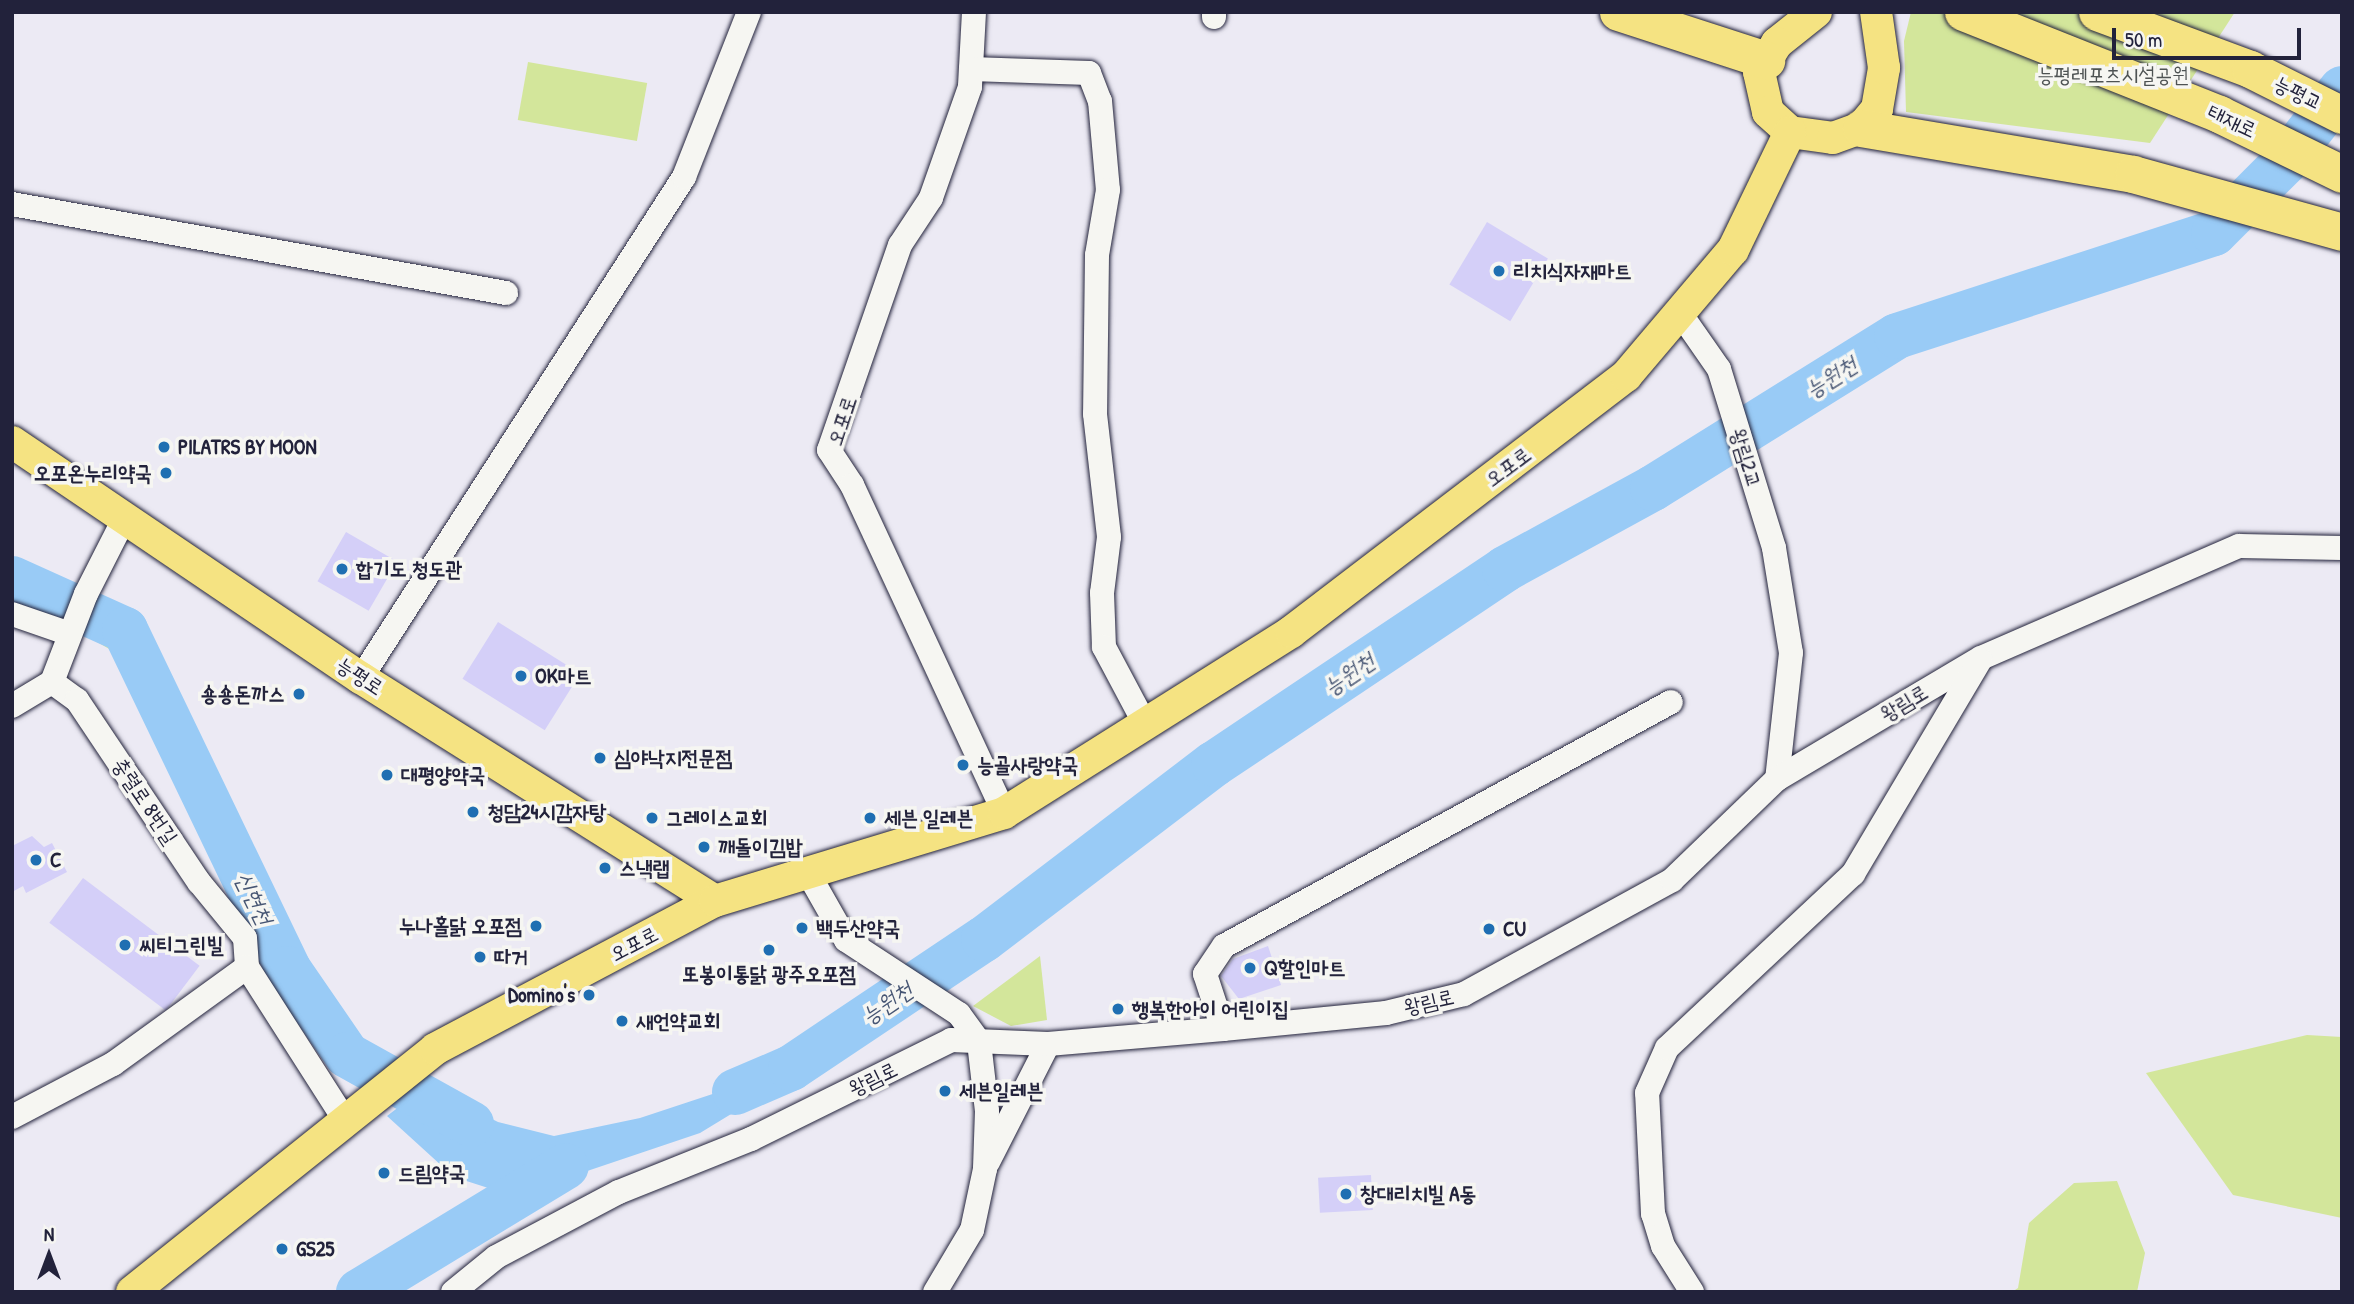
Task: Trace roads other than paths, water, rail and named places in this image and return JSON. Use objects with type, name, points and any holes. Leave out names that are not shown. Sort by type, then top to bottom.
[{"type":"highway","points":[[1618,12],[1766,60]]},
{"type":"highway","name":"태재로","points":[[1963,12],[2219,114],[2342,174]]},
{"type":"highway","name":"능평교","points":[[2097,12],[2250,69],[2342,115]]},
{"type":"highway","points":[[1861,128],[2133,174],[2342,232]]},
{"type":"main road","points":[[1816,12],[1777,43],[1759,72],[1769,112],[1790,132],[1833,138],[1861,128],[1877,108],[1884,68],[1876,12]]},
{"type":"main road","name":"오포로","points":[[132,1292],[435,1049],[715,901],[1004,813],[1291,632],[1615,384],[1733,250],[1790,132]]},
{"type":"main road","name":"능평로","points":[[12,442],[362,678],[715,901]]},
{"type":"street","points":[[362,678],[684,177],[749,12]]},
{"type":"street","name":"오포로","points":[[974,12],[970,87],[931,198],[900,245],[829,450],[852,485],[1004,813]]},
{"type":"street","points":[[971,69],[1089,73],[1100,101],[1108,190],[1097,256],[1095,414],[1109,537],[1102,593],[1104,647],[1145,724]]},
{"type":"street","points":[[12,204],[506,293]]},
{"type":"street","name":"왕림2교","points":[[1680,313],[1719,369],[1773,548],[1791,653],[1777,779]]},
{"type":"street","points":[[12,706],[52,682],[86,594],[124,519]]},
{"type":"street","name":"왕림로","points":[[453,1292],[496,1257],[619,1192],[751,1139],[951,1040],[1048,1044],[1387,1013],[1464,994],[1672,880],[1777,779],[1981,658],[2239,546],[2342,548]]},
{"type":"street","points":[[12,614],[72,630]]},
{"type":"street","points":[[1692,1292],[1663,1246],[1653,1214],[1647,1093],[1667,1048],[1853,874],[1981,658]]},
{"type":"street","name":"충렬로 8번길","points":[[52,682],[77,700],[199,882],[244,938],[247,967],[346,1122]]},
{"type":"street","points":[[1223,1028],[1205,974],[1224,946],[1671,702]]},
{"type":"street","points":[[808,873],[852,945],[959,1014],[979,1042],[987,1111],[985,1169],[972,1230],[935,1292]]},
{"type":"street","points":[[12,1117],[113,1064],[247,967]]},
{"type":"street","points":[[985,1169],[1048,1044]]},
{"type":"water","points":[[839,1035],[782,1083],[700,1133],[513,1196],[454,1177],[387,1116],[426,1086],[498,1122],[554,1136],[640,1118],[791,1068]]},
{"type":"water","points":[[337,1041],[350,1043],[379,1062],[356,1076]]},
{"type":"waterway","name":"능원천","points":[[735,1092],[791,1068],[984,939],[1214,764],[1505,569],[1653,488],[1897,336],[2214,233],[2286,161],[2342,89]]},
{"type":"waterway","name":"신현천","points":[[12,579],[125,630],[288,969],[347,1055],[471,1124]]},
{"type":"waterway","name":"능원천","points":[[359,1292],[566,1166]]},
{"type":"place","name":"리치식자재마트","points":[[1499,271]]},
{"type":"place","name":"PILATRS BY MOON","points":[[164,447]]},
{"type":"place","name":"오포온누리약국","points":[[166,473]]},
{"type":"place","name":"합기도 청도관","points":[[342,569]]},
{"type":"place","name":"OK마트","points":[[521,676]]},
{"type":"place","name":"숑숑돈까스","points":[[299,694]]},
{"type":"place","name":"심야낙지전문점","points":[[600,758]]},
{"type":"place","name":"능골사랑약국","points":[[963,765]]},
{"type":"place","name":"대평양약국","points":[[387,775]]},
{"type":"place","name":"청담24시감자탕","points":[[473,812]]},
{"type":"place","name":"그레이스교회","points":[[652,818]]},
{"type":"place","name":"세븐 일레븐","points":[[870,818]]},
{"type":"place","name":"깨돌이김밥","points":[[704,847]]},
{"type":"place","name":"C","points":[[36,860]]},
{"type":"place","name":"스낵랩","points":[[605,868]]},
{"type":"place","name":"누나홀닭 오포점","points":[[536,926]]},
{"type":"place","name":"백두산약국","points":[[802,928]]},
{"type":"place","name":"CU","points":[[1489,929]]},
{"type":"place","name":"씨티그린빌","points":[[125,945]]},
{"type":"place","name":"또봉이통닭 광주오포점","points":[[769,950]]},
{"type":"place","name":"따거","points":[[480,957]]},
{"type":"place","name":"Q할인마트","points":[[1250,968]]},
{"type":"place","name":"Domino's","points":[[589,995]]},
{"type":"place","name":"행복한아이 어린이집","points":[[1118,1009]]},
{"type":"place","name":"새언약교회","points":[[622,1021]]},
{"type":"place","name":"세븐일레븐","points":[[945,1091]]},
{"type":"place","name":"드림약국","points":[[384,1173]]},
{"type":"place","name":"창대리치빌 A동","points":[[1346,1194]]},
{"type":"place","name":"GS25","points":[[282,1249]]},
{"type":"park label","name":"능평레포츠시설공원","points":[[2113,75]]}]
